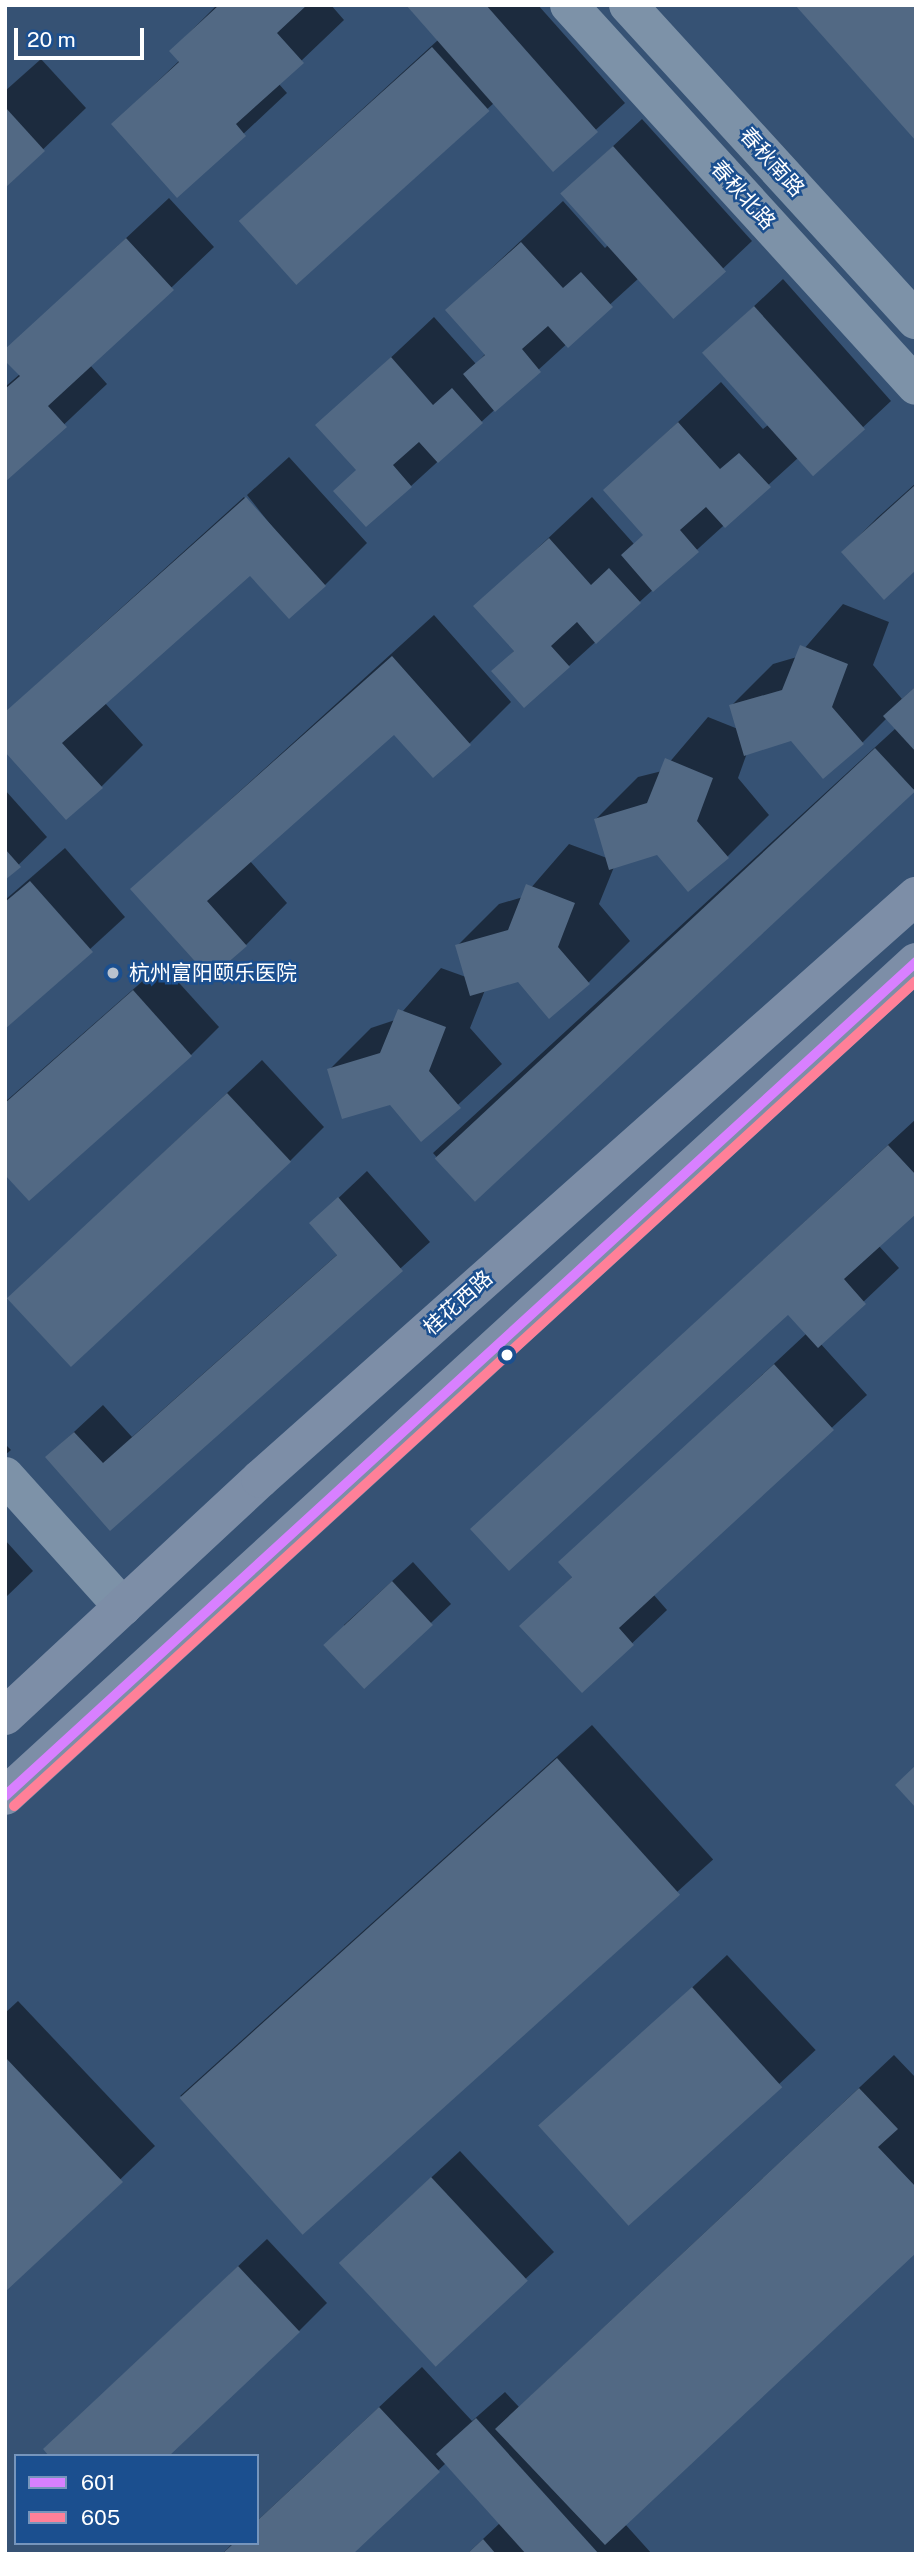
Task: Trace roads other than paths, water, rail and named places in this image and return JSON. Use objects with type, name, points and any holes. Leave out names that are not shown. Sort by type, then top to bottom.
[{"type":"main road","name":"桂花西路","points":[[5,1716],[916,895]]},
{"type":"main road","points":[[5,1796],[916,962]]},
{"type":"street","name":"春秋北路","points":[[569,5],[916,386]]},
{"type":"street","name":"春秋南路","points":[[628,5],[916,320]]},
{"type":"street","points":[[5,1476],[123,1607]]},
{"type":"place","name":"杭州富阳颐乐医院","points":[[113,973]]}]
